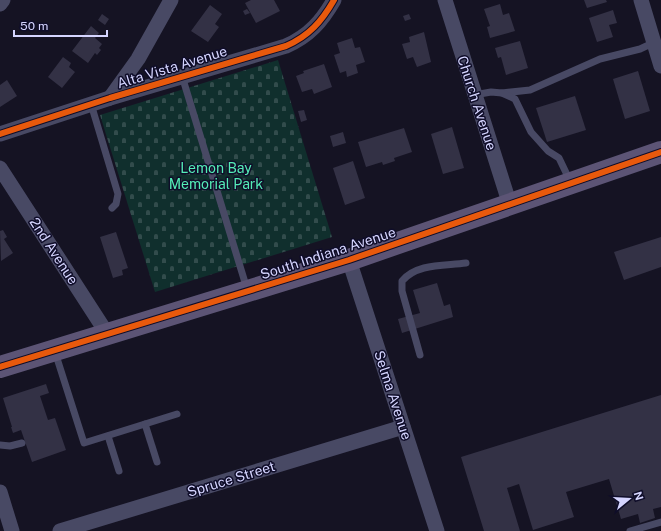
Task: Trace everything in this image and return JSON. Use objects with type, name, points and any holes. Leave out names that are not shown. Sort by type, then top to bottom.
[{"type":"main road","name":"South Indiana Avenue","points":[[0,367],[349,260],[661,152]]},
{"type":"street","points":[[0,4],[3,0]]},
{"type":"street","points":[[110,98],[138,59],[171,0]]},
{"type":"street","name":"Alta Vista Avenue","points":[[0,134],[110,98],[294,42],[314,28],[324,17],[334,0]]},
{"type":"street","name":"Church Avenue","points":[[445,0],[510,205]]},
{"type":"street","points":[[641,0],[657,41],[661,66]]},
{"type":"street","name":"2nd Avenue","points":[[0,168],[108,335]]},
{"type":"street","name":"Selma Avenue","points":[[349,260],[437,531]]},
{"type":"street","name":"Spruce Street","points":[[60,531],[403,427]]},
{"type":"street","points":[[0,492],[12,531]]},
{"type":"lane","points":[[474,95],[491,92],[502,93],[530,90],[600,59],[640,49],[657,41]]},
{"type":"lane","points":[[182,76],[247,291]]},
{"type":"lane","points":[[502,93],[515,99],[531,132],[548,151],[559,158],[571,183]]},
{"type":"lane","points":[[91,104],[118,194],[116,204],[112,208]]},
{"type":"lane","points":[[420,355],[402,291],[402,281],[413,272],[430,267],[466,263]]},
{"type":"lane","points":[[55,351],[84,443],[177,414]]},
{"type":"lane","points":[[145,424],[157,462]]},
{"type":"lane","points":[[108,436],[119,471]]},
{"type":"lane","points":[[0,445],[10,446],[22,443]]},
{"type":"lane","points":[[630,531],[661,522]]},
{"type":"green space","name":"Lemon Bay Memorial Park","points":[[278,60],[332,237],[155,292],[100,115]]},
{"type":"building","points":[[251,0],[274,0],[280,11],[256,23],[245,3]]},
{"type":"building","points":[[584,0],[606,0],[607,2],[587,8]]},
{"type":"building","points":[[500,4],[503,15],[509,13],[515,31],[490,38],[487,27],[490,26],[484,9]]},
{"type":"building","points":[[210,5],[222,14],[215,24],[219,27],[208,42],[191,31]]},
{"type":"building","points":[[247,9],[250,13],[245,15],[243,11]]},
{"type":"building","points":[[613,10],[617,23],[609,25],[613,37],[597,42],[589,18]]},
{"type":"building","points":[[102,14],[109,19],[105,25],[98,20]]},
{"type":"building","points":[[409,14],[411,19],[405,21],[403,16]]},
{"type":"building","points":[[91,26],[99,33],[95,38],[102,44],[99,48],[101,50],[97,55],[95,53],[88,63],[72,51]]},
{"type":"building","points":[[424,32],[431,62],[417,67],[413,57],[407,59],[402,44],[410,42],[409,37]]},
{"type":"building","points":[[352,38],[355,48],[360,47],[365,62],[356,65],[358,73],[347,77],[346,71],[340,73],[334,55],[340,53],[337,43]]},
{"type":"building","points":[[520,41],[528,68],[506,75],[501,57],[498,58],[495,48]]},
{"type":"building","points":[[63,57],[71,63],[69,67],[75,72],[62,88],[48,77]]},
{"type":"building","points":[[324,64],[332,87],[314,94],[312,89],[302,92],[296,76],[304,73],[303,71]]},
{"type":"building","points":[[638,71],[650,111],[625,119],[613,79]]},
{"type":"building","points":[[7,80],[17,96],[0,107],[0,85]]},
{"type":"building","points":[[575,96],[586,130],[547,142],[536,108]]},
{"type":"building","points":[[304,110],[307,120],[301,122],[298,111]]},
{"type":"building","points":[[452,127],[464,168],[443,174],[431,134]]},
{"type":"building","points":[[404,128],[412,152],[394,158],[395,161],[383,165],[382,162],[366,167],[358,142]]},
{"type":"building","points":[[343,132],[346,143],[333,147],[330,136]]},
{"type":"building","points":[[353,161],[365,198],[345,205],[333,168]]},
{"type":"building","points":[[3,230],[7,237],[4,239],[13,253],[1,261],[0,231]]},
{"type":"building","points":[[116,232],[128,268],[122,270],[123,275],[113,278],[100,237]]},
{"type":"building","points":[[661,237],[661,267],[624,280],[614,252]]},
{"type":"building","points":[[437,283],[444,306],[450,304],[453,317],[402,333],[398,319],[420,313],[413,290]]},
{"type":"building","points":[[46,384],[49,393],[40,396],[48,420],[55,418],[66,450],[32,462],[21,430],[13,433],[3,398]]},
{"type":"building","points":[[661,395],[661,507],[653,509],[655,518],[640,523],[638,514],[621,519],[609,479],[566,492],[574,517],[533,530],[519,484],[507,488],[520,531],[484,531],[461,457]]},
{"type":"cycle path","points":[[0,134],[110,98],[286,46],[302,38],[308,33],[325,15],[334,0]]},
{"type":"cycle path","points":[[0,367],[349,260],[661,152]]}]
